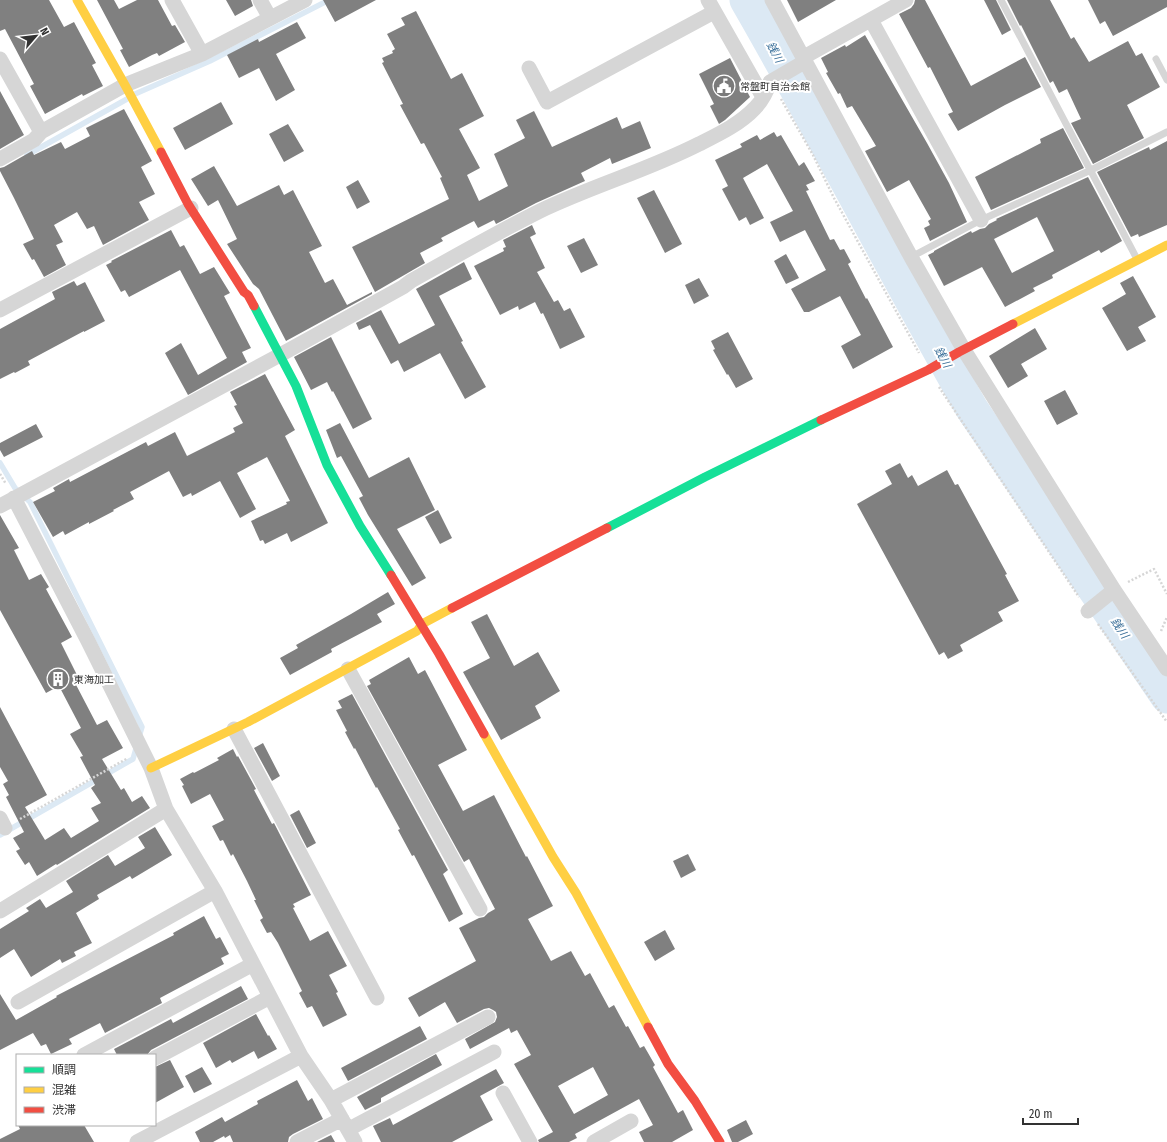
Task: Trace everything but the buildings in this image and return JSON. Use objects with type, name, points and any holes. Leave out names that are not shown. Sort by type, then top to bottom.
[{"type":"street","points":[[77,0],[125,85],[180,190],[244,292],[248,295],[296,386],[327,465],[360,526],[388,568],[422,624],[553,857],[576,893],[624,985],[668,1064],[695,1101],[720,1142]]},
{"type":"street","points":[[172,0],[202,54]]},
{"type":"street","points":[[260,0],[270,18]]},
{"type":"street","points":[[0,159],[34,140],[41,132],[125,85],[202,54],[305,0]]},
{"type":"street","points":[[772,0],[803,61],[961,351],[1112,592],[1167,669]]},
{"type":"street","points":[[0,506],[280,355],[390,294],[411,280],[539,212],[576,194],[654,165],[720,134],[739,122],[756,108],[770,82],[775,78],[906,0]]},
{"type":"street","points":[[529,68],[547,102],[711,6],[763,97]]},
{"type":"street","points":[[871,20],[981,220]]},
{"type":"street","points":[[0,59],[41,132]]},
{"type":"street","points":[[0,310],[191,208]]},
{"type":"street","points":[[151,768],[234,728],[348,669],[417,631],[422,624],[505,580],[712,474],[931,368],[961,351],[1167,245]]},
{"type":"street","points":[[14,498],[88,641],[151,768],[166,809],[215,891],[301,1056],[331,1100],[349,1130]]},
{"type":"street","points":[[1089,610],[1112,592]]},
{"type":"street","points":[[348,669],[480,909]]},
{"type":"street","points":[[234,728],[377,998]]},
{"type":"street","points":[[0,911],[166,809]]},
{"type":"street","points":[[18,1002],[215,891]]},
{"type":"street","points":[[86,1054],[253,964]]},
{"type":"street","points":[[156,1057],[270,997]]},
{"type":"street","points":[[331,1100],[488,1017]]},
{"type":"street","points":[[297,1142],[349,1130],[494,1052]]},
{"type":"street","points":[[137,1142],[301,1056]]},
{"type":"street","points":[[504,1093],[530,1142]]},
{"type":"street","points":[[594,1142],[631,1121]]},
{"type":"lane","points":[[1001,0],[1137,260]]},
{"type":"lane","points":[[1156,59],[1167,80]]},
{"type":"lane","points":[[911,257],[981,220],[1091,170],[1167,132]]},
{"type":"path","points":[[1112,592],[1154,569],[1167,594]]},
{"type":"path","points":[[1089,610],[1167,722]]},
{"type":"path","points":[[1164,636],[1161,632],[1167,617]]},
{"type":"path","points":[[2,823],[142,750]]},
{"type":"waterway","points":[[135,94],[210,61],[329,0]]},
{"type":"waterway","name":"銭川","points":[[746,0],[972,409],[1167,697]]},
{"type":"waterway","points":[[27,155],[127,99]]},
{"type":"waterway","points":[[0,463],[15,488],[30,502],[142,727],[139,737]]},
{"type":"waterway","points":[[0,835],[133,759],[137,745]]},
{"type":"traffic: fast","points":[[254,306],[296,386],[327,465],[360,526],[391,575]]},
{"type":"traffic: fast","points":[[607,528],[705,477],[821,420]]},
{"type":"traffic: slow","points":[[77,0],[161,152]]},
{"type":"traffic: slow","points":[[1013,324],[1167,245]]},
{"type":"traffic: slow","points":[[151,768],[248,722],[417,631],[422,624],[452,608]]},
{"type":"traffic: slow","points":[[484,734],[553,857],[576,893],[648,1027]]},
{"type":"traffic: jam","points":[[161,152],[188,204],[254,306]]},
{"type":"traffic: jam","points":[[821,420],[928,370],[1013,324]]},
{"type":"traffic: jam","points":[[452,608],[607,528]]},
{"type":"traffic: jam","points":[[391,575],[439,654],[484,734]]},
{"type":"traffic: jam","points":[[648,1027],[668,1064],[695,1101],[720,1142]]},
{"type":"place","name":"常盤町自治会館","points":[[724,86]]},
{"type":"place","name":"東海加工","points":[[58,679]]}]
